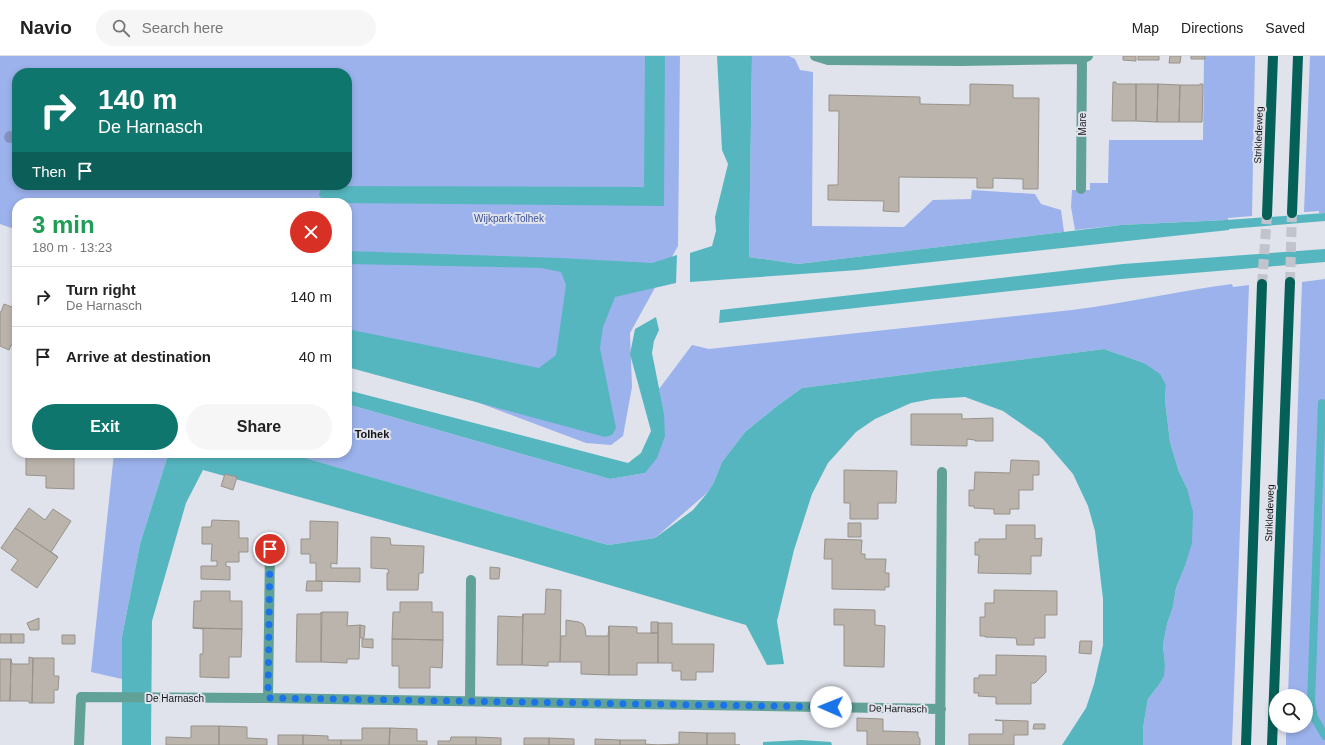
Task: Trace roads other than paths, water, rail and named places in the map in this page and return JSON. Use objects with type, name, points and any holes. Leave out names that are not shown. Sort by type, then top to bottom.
[{"type":"main road","name":"Strikledeweg","points":[[1267,215],[1273,56]]},
{"type":"main road","points":[[1292,213],[1298,56]]},
{"type":"main road","name":"Strikledeweg","points":[[1272,745],[1290,282]]},
{"type":"main road","name":"Strikledeweg","points":[[1246,745],[1262,284]]},
{"type":"street","name":"Mare","points":[[815,56],[828,60],[906,61],[1085,58],[1081,189]]},
{"type":"street","name":"De Harnasch","points":[[940,745],[942,472]]},
{"type":"street","points":[[268,698],[270,549]]},
{"type":"street","points":[[470,580],[470,701]]},
{"type":"street","name":"De Harnasch","points":[[79,745],[81,697],[268,698],[941,709]]},
{"type":"waterway","points":[[1322,403],[1311,703],[1314,717],[1325,736]]},
{"type":"tunnel","points":[[1290,282],[1292,213]]},
{"type":"tunnel","points":[[1262,284],[1267,215]]},
{"type":"district","name":"Tolhek","points":[[372,434]]},
{"type":"park label","name":"Wijkpark Tolhek","points":[[509,218]]}]
